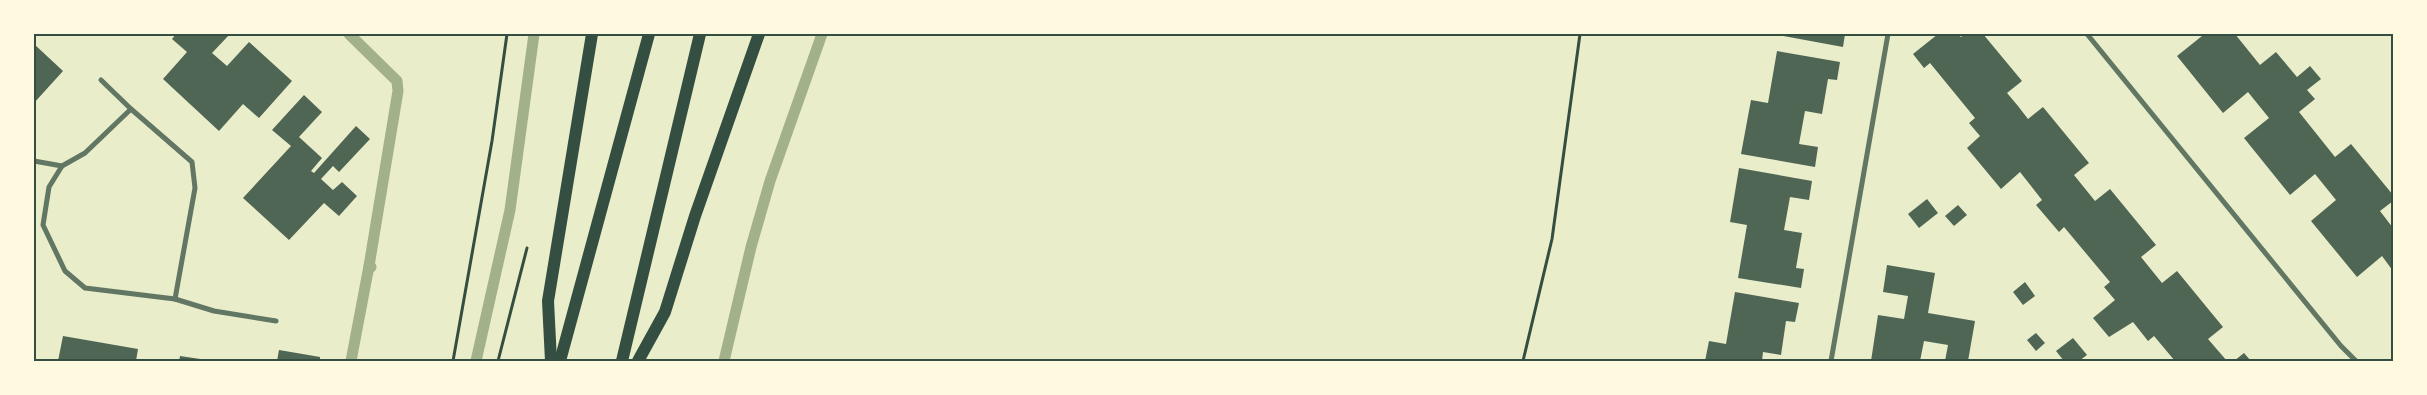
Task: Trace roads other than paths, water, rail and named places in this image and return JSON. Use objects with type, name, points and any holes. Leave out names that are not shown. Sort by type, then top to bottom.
[{"type":"main road","points":[[551,361],[548,301],[592,34]]},
{"type":"main road","points":[[560,361],[649,34]]},
{"type":"main road","points":[[622,361],[700,34]]},
{"type":"main road","points":[[638,361],[665,312],[695,216],[760,34]]},
{"type":"street","points":[[1831,361],[1888,34]]},
{"type":"street","points":[[2087,34],[2341,346],[2356,361]]},
{"type":"street","points":[[101,80],[192,162],[195,188],[175,299]]},
{"type":"street","points":[[131,109],[84,153],[62,166],[49,187],[43,225],[65,271],[85,288],[175,299],[214,311],[276,321]]},
{"type":"street","points":[[34,161],[62,166]]},
{"type":"waterway","points":[[349,34],[397,81],[398,91],[369,266],[371,267]]},
{"type":"waterway","points":[[476,361],[510,210],[534,34]]},
{"type":"waterway","points":[[724,361],[751,247],[770,181],[822,34]]},
{"type":"waterway","points":[[351,361],[369,266]]}]
